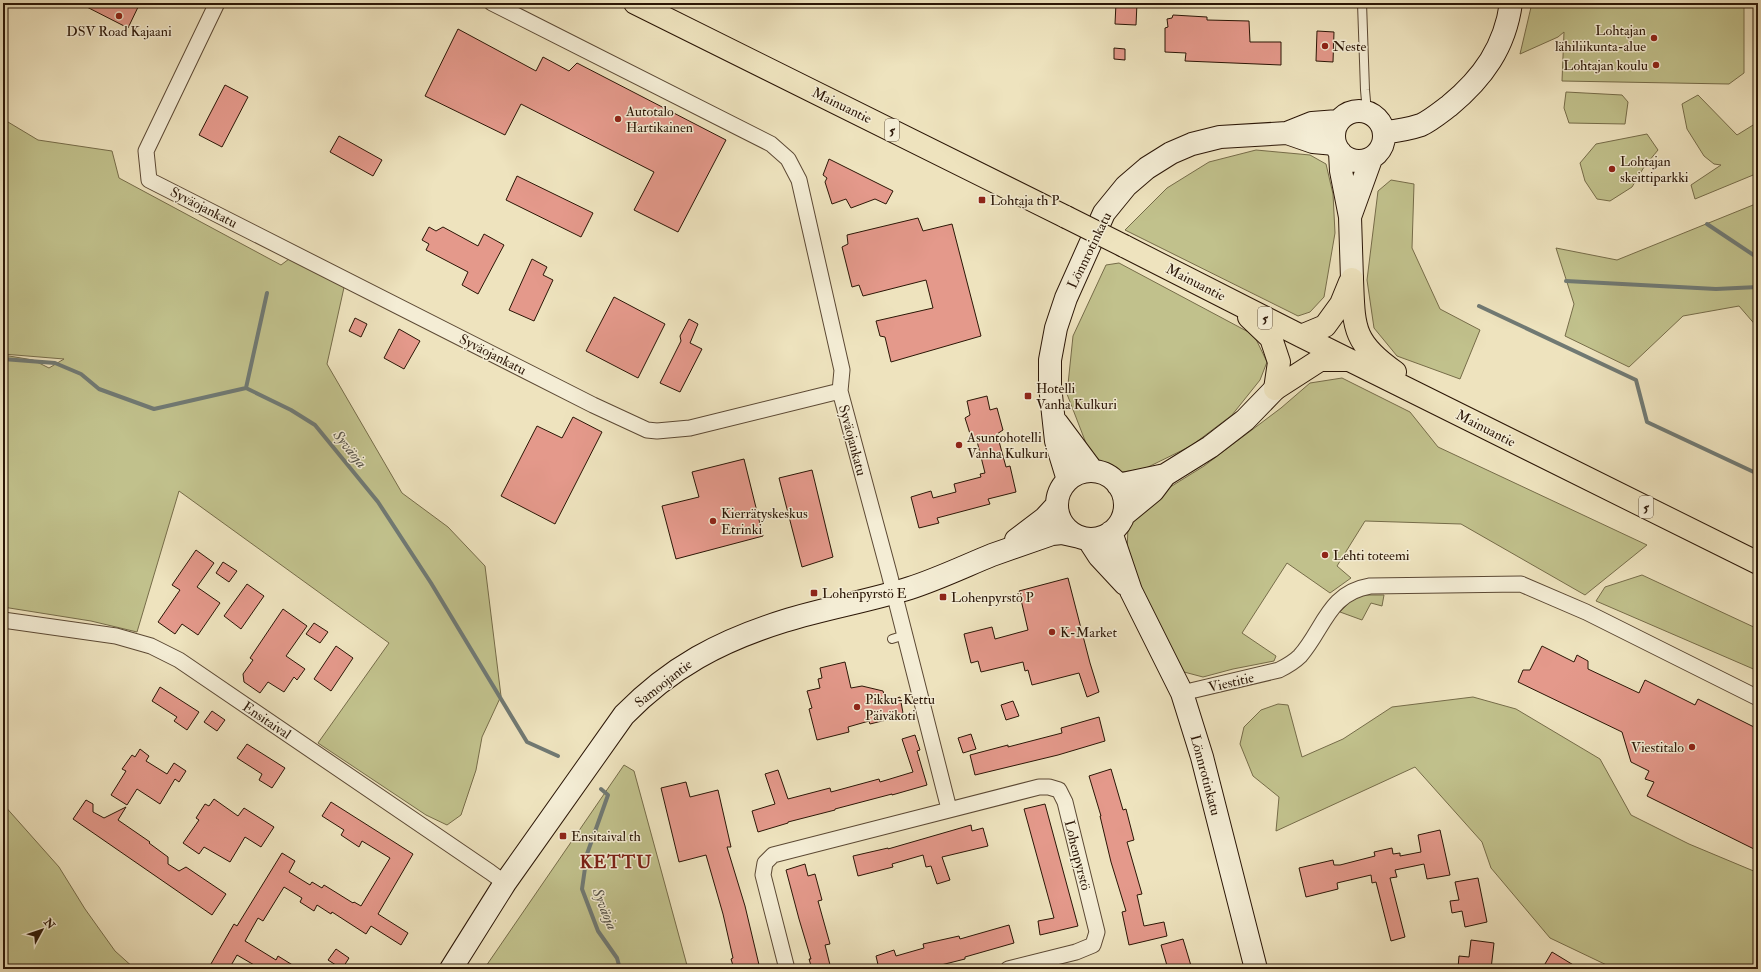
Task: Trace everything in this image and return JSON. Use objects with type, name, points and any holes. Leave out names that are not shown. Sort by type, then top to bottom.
[{"type":"highway","name":"Mainuantie","points":[[635,3],[1758,563]]},
{"type":"highway","points":[[1301,336],[1325,326],[1341,304],[1352,279]]},
{"type":"highway","points":[[1352,279],[1354,322],[1361,340],[1377,360],[1440,404]]},
{"type":"highway","points":[[1229,299],[1271,338],[1279,362],[1275,389]]},
{"type":"highway","points":[[1275,389],[1320,360],[1350,360]]},
{"type":"street","name":"Syväojankatu","points":[[216,3],[146,151],[150,180],[586,402],[647,430],[657,431],[690,428],[840,391],[894,593]]},
{"type":"street","points":[[492,3],[771,144],[788,159],[799,180],[842,370],[840,391]]},
{"type":"street","points":[[1385,132],[1402,131],[1422,124],[1465,92],[1483,72],[1496,52],[1506,31],[1512,3]]},
{"type":"street","points":[[1337,148],[1352,161],[1365,161],[1371,159],[1382,149],[1385,141],[1385,132],[1380,120],[1367,112],[1359,110],[1351,112],[1338,121],[1334,130],[1337,148],[1341,171],[1350,217],[1352,279]]},
{"type":"street","name":"Lönnrotinkatu","points":[[1068,480],[1056,440],[1055,420],[1050,386],[1050,360],[1056,328],[1066,298],[1104,213],[1122,192],[1147,168],[1171,153],[1192,144],[1220,137],[1287,133],[1312,123],[1338,121]]},
{"type":"street","name":"Lönnrotinkatu","points":[[1287,133],[1337,148]]},
{"type":"street","points":[[1350,217],[1371,159]]},
{"type":"street","points":[[1125,514],[1122,492],[1118,485],[1106,475],[1092,470],[1080,473],[1068,480],[1060,491],[1057,505],[1060,519],[1064,526],[1072,533],[1084,538],[1103,537],[1111,532],[1121,522],[1125,514],[1152,491],[1165,475],[1210,447],[1239,424],[1275,389]]},
{"type":"street","name":"Lönnrotinkatu","points":[[1055,420],[1092,470]]},
{"type":"street","points":[[1118,485],[1165,475]]},
{"type":"street","name":"Samoojantie","points":[[993,555],[1021,537],[1045,518],[1057,505]]},
{"type":"street","name":"Lönnrotinkatu","points":[[1111,532],[1131,591],[1182,693],[1202,757],[1256,969]]},
{"type":"street","name":"Samoojantie","points":[[452,969],[505,883],[624,715],[643,696],[685,664],[707,652],[749,633],[785,621],[894,593],[1052,534],[1062,533],[1084,538]]},
{"type":"street","name":"Lönnrotinkatu","points":[[1084,538],[1131,591]]},
{"type":"street","name":"Viestitie","points":[[1182,693],[1279,670],[1292,663],[1300,656],[1338,601],[1360,588],[1370,586],[1521,584],[1586,612],[1758,698]]},
{"type":"street","points":[[894,593],[898,637],[948,809]]},
{"type":"street","name":"Ensitaival","points":[[3,620],[116,636],[151,646],[178,660],[446,841],[505,883]]},
{"type":"street","name":"Lohenpyrstö","points":[[787,969],[763,875],[765,863],[774,855],[921,818],[948,809],[1039,787],[1049,787],[1059,790],[1064,802],[1097,932],[1096,939],[1093,945],[1076,952],[1008,969]]},
{"type":"lane","points":[[1362,3],[1367,112]]},
{"type":"green space","name":"Lohtajan lähiliikunta-alue","points":[[1532,3],[1744,3],[1744,73],[1729,84],[1562,81],[1564,32],[1558,37],[1520,54]]},
{"type":"green space","points":[[1566,92],[1622,95],[1628,102],[1625,124],[1569,123],[1564,108]]},
{"type":"green space","points":[[1698,95],[1737,135],[1758,122],[1758,173],[1695,199],[1691,185],[1721,165],[1714,164],[1704,156],[1687,129],[1682,104]]},
{"type":"green space","points":[[3,119],[38,140],[112,151],[119,178],[281,265],[293,256],[345,283],[327,364],[402,493],[448,527],[485,566],[501,696],[482,737],[476,770],[461,815],[447,825],[426,815],[318,743],[389,643],[179,491],[137,632],[91,621],[3,607],[3,355],[33,360],[49,368],[64,359],[3,354]]},
{"type":"green space","name":"Lohtajan skeittiparkki","points":[[1647,134],[1658,150],[1644,167],[1632,187],[1610,201],[1597,199],[1585,181],[1580,163],[1596,144]]},
{"type":"green space","points":[[1256,150],[1310,155],[1326,164],[1333,194],[1335,233],[1324,297],[1310,312],[1298,316],[1125,230],[1167,188],[1209,162]]},
{"type":"green space","points":[[1391,180],[1414,184],[1412,248],[1440,309],[1480,330],[1460,379],[1397,356],[1374,328],[1367,280],[1378,191]]},
{"type":"green space","points":[[1758,203],[1758,328],[1739,306],[1683,316],[1629,367],[1565,336],[1574,304],[1556,248],[1617,260]]},
{"type":"green space","points":[[1119,263],[1254,335],[1267,362],[1260,380],[1232,415],[1191,446],[1144,469],[1114,473],[1089,451],[1067,394],[1073,336],[1106,265]]},
{"type":"green space","points":[[1342,378],[1410,412],[1438,447],[1647,545],[1585,595],[1461,524],[1365,521],[1337,566],[1351,578],[1330,593],[1287,563],[1242,633],[1276,656],[1274,661],[1233,669],[1203,677],[1184,672],[1144,594],[1127,551],[1128,527],[1159,494],[1204,466],[1281,408],[1310,383]]},
{"type":"green space","points":[[1642,575],[1758,629],[1758,671],[1596,601],[1605,587]]},
{"type":"green space","points":[[1364,595],[1384,595],[1382,606],[1371,603],[1362,620],[1340,612],[1351,601]]},
{"type":"green space","points":[[1473,697],[1516,709],[1600,759],[1631,815],[1689,844],[1756,872],[1758,878],[1758,969],[1615,969],[1550,938],[1491,868],[1482,842],[1415,767],[1276,831],[1279,797],[1253,776],[1240,744],[1244,727],[1261,710],[1278,704],[1288,705],[1302,757],[1343,739],[1392,707]]},
{"type":"green space","points":[[624,765],[634,771],[688,969],[484,969]]},
{"type":"green space","points":[[3,804],[59,867],[85,909],[115,951],[135,969],[3,969]]},
{"type":"building","name":"DSV Road Kajaani","points":[[79,3],[140,3],[128,28]]},
{"type":"building","points":[[1116,3],[1137,3],[1136,25],[1115,24]]},
{"type":"building","points":[[1173,15],[1207,17],[1207,20],[1249,21],[1250,42],[1281,42],[1281,65],[1185,61],[1186,53],[1165,52],[1165,28],[1168,27],[1167,19],[1172,18]]},
{"type":"building","name":"Autotalo Hartikainen","points":[[458,29],[536,71],[543,57],[569,71],[577,63],[726,140],[678,232],[634,210],[654,172],[521,104],[505,135],[425,96]]},
{"type":"building","name":"Neste","points":[[1317,31],[1334,32],[1333,62],[1316,61]]},
{"type":"building","points":[[1114,48],[1125,49],[1125,60],[1114,59]]},
{"type":"building","points":[[225,85],[248,97],[222,147],[199,135]]},
{"type":"building","points":[[339,136],[382,160],[373,176],[330,152]]},
{"type":"building","points":[[829,159],[893,191],[886,204],[875,199],[851,208],[846,199],[832,204],[825,182],[827,178],[823,175]]},
{"type":"building","points":[[517,176],[593,213],[581,237],[506,200]]},
{"type":"building","points":[[918,218],[923,231],[952,224],[981,336],[891,362],[885,337],[880,336],[876,321],[933,308],[926,280],[863,296],[859,285],[852,287],[842,247],[848,244],[847,235]]},
{"type":"building","points":[[429,227],[436,231],[443,227],[478,246],[484,234],[504,245],[478,294],[462,285],[468,272],[426,250],[429,244],[422,240]]},
{"type":"building","points":[[532,259],[547,267],[543,275],[553,280],[534,321],[509,310]]},
{"type":"building","points":[[614,297],[665,324],[638,378],[586,351]]},
{"type":"building","points":[[355,318],[367,324],[361,337],[349,331]]},
{"type":"building","points":[[689,319],[698,324],[690,343],[702,349],[680,392],[660,383],[681,341],[680,336]]},
{"type":"building","points":[[399,329],[420,341],[404,369],[384,358]]},
{"type":"building","points":[[987,396],[990,410],[997,408],[1003,430],[997,434],[1006,467],[1010,466],[1016,492],[988,499],[990,504],[937,518],[939,523],[919,528],[911,497],[931,491],[933,498],[956,492],[954,484],[981,477],[980,474],[985,473],[977,441],[972,440],[965,418],[970,415],[967,401]]},
{"type":"building","points":[[573,417],[602,432],[555,524],[501,496],[537,426],[562,438]]},
{"type":"building","name":"Kierrätyskeskus Etrinki","points":[[744,459],[763,536],[676,559],[662,506],[699,497],[692,472]]},
{"type":"building","points":[[812,470],[833,557],[802,567],[779,478]]},
{"type":"building","points":[[196,550],[214,563],[197,587],[220,603],[198,635],[182,624],[175,634],[158,622],[180,590],[172,585]]},
{"type":"building","points":[[223,562],[237,571],[229,582],[216,573]]},
{"type":"building","name":"K-Market","points":[[1068,578],[1099,692],[1087,697],[1079,673],[1032,685],[1028,670],[1025,671],[1023,662],[981,672],[978,661],[971,663],[964,634],[992,627],[995,639],[1028,630],[1019,591]]},
{"type":"building","points":[[247,584],[264,596],[241,629],[224,616]]},
{"type":"building","points":[[283,609],[307,626],[286,656],[305,669],[297,680],[294,677],[284,692],[268,682],[260,693],[244,682],[243,674],[253,660],[250,658]]},
{"type":"building","points":[[314,623],[328,632],[320,643],[306,634]]},
{"type":"building","points":[[336,646],[353,658],[331,691],[314,679]]},
{"type":"building","name":"Viestitalo","points":[[1542,646],[1574,662],[1577,655],[1588,661],[1588,669],[1639,693],[1645,680],[1695,705],[1698,699],[1758,729],[1758,851],[1647,796],[1654,782],[1645,779],[1649,771],[1631,762],[1622,732],[1518,682],[1523,670],[1530,670]]},
{"type":"building","name":"Pikku-Kettu Päiväkoti","points":[[845,662],[851,688],[862,686],[883,691],[886,701],[900,697],[903,713],[885,717],[886,720],[870,724],[869,721],[848,727],[849,732],[817,740],[809,709],[812,708],[807,691],[820,688],[818,679],[822,678],[820,668]]},
{"type":"building","points":[[160,687],[199,712],[187,730],[174,721],[177,717],[152,701]]},
{"type":"building","points":[[1013,701],[1019,716],[1006,720],[1001,705]]},
{"type":"building","points":[[212,711],[225,720],[217,731],[204,722]]},
{"type":"building","points":[[1099,717],[1105,741],[1058,755],[975,775],[970,755],[1062,733],[1061,728]]},
{"type":"building","points":[[971,734],[976,749],[963,753],[958,738]]},
{"type":"building","points":[[915,735],[920,750],[917,751],[927,785],[788,822],[758,832],[752,811],[775,804],[765,774],[778,770],[788,799],[830,788],[831,792],[879,779],[880,782],[913,772],[902,739]]},
{"type":"building","points":[[247,744],[285,768],[272,788],[259,780],[262,774],[237,758]]},
{"type":"building","points":[[140,749],[149,756],[146,761],[167,774],[174,763],[186,771],[179,782],[175,779],[160,804],[137,789],[127,805],[111,795],[126,771],[122,769],[132,755],[135,757]]},
{"type":"building","points":[[1111,769],[1123,810],[1126,809],[1134,840],[1127,842],[1142,894],[1137,895],[1144,926],[1164,922],[1167,936],[1129,945],[1122,912],[1126,911],[1111,862],[1101,816],[1089,776]]},
{"type":"building","points":[[686,782],[690,797],[718,790],[731,847],[727,847],[745,906],[760,969],[734,969],[723,914],[706,855],[679,862],[661,788]]},
{"type":"building","points":[[214,799],[238,816],[244,808],[274,827],[261,847],[245,837],[230,862],[204,847],[199,854],[183,843],[199,820],[196,818],[205,804],[209,806]]},
{"type":"building","points":[[86,800],[93,804],[93,812],[104,818],[126,807],[118,820],[150,842],[149,843],[168,857],[168,864],[179,871],[186,867],[226,894],[212,915],[73,819]]},
{"type":"building","points":[[331,802],[413,854],[378,914],[408,933],[401,945],[371,926],[366,934],[332,912],[331,914],[317,905],[314,911],[300,902],[302,898],[284,887],[263,921],[258,918],[245,941],[276,960],[278,956],[299,969],[261,969],[237,955],[229,969],[208,969],[234,924],[237,926],[282,853],[295,861],[289,872],[310,885],[312,882],[322,888],[324,885],[353,903],[354,902],[361,906],[390,858],[362,841],[359,847],[341,835],[344,830],[322,816]]},
{"type":"building","points":[[1045,804],[1078,926],[1040,935],[1038,921],[1054,918],[1024,809]]},
{"type":"building","points":[[971,825],[972,831],[983,828],[988,846],[942,857],[950,880],[937,884],[931,866],[926,867],[923,855],[892,864],[893,867],[858,876],[853,856],[888,849]]},
{"type":"building","points":[[1440,830],[1450,875],[1427,879],[1424,864],[1395,870],[1397,877],[1390,878],[1405,937],[1391,941],[1376,882],[1372,883],[1371,875],[1337,883],[1338,889],[1306,897],[1299,868],[1333,860],[1334,865],[1340,865],[1375,856],[1374,852],[1392,848],[1393,854],[1400,853],[1400,856],[1421,852],[1418,835]]},
{"type":"building","points":[[805,864],[808,876],[815,874],[822,900],[818,901],[830,944],[825,945],[831,969],[812,969],[809,959],[811,959],[786,870]]},
{"type":"building","points":[[1478,878],[1487,922],[1465,927],[1462,911],[1452,913],[1450,901],[1459,900],[1455,882]]},
{"type":"building","points":[[1009,925],[1014,943],[965,957],[965,959],[929,968],[928,966],[919,969],[879,969],[876,956],[894,950],[896,956],[924,948],[923,944],[959,936],[960,939]]},
{"type":"building","points":[[1183,939],[1192,969],[1168,969],[1161,945]]},
{"type":"building","points":[[1471,940],[1494,943],[1491,969],[1458,968],[1459,956],[1469,957]]},
{"type":"building","points":[[336,949],[349,958],[342,969],[328,960]]},
{"type":"building","points":[[1552,952],[1580,969],[1542,969]]},
{"type":"waterway","points":[[1707,224],[1758,258]]},
{"type":"waterway","points":[[1566,281],[1716,289],[1758,287]]},
{"type":"waterway","points":[[246,388],[267,293]]},
{"type":"waterway","points":[[1479,306],[1636,380],[1647,422],[1758,474]]},
{"type":"waterway","name":"Syväoja","points":[[3,359],[55,363],[81,374],[99,389],[154,409],[246,388],[291,410],[315,425],[378,502],[431,583],[527,742],[558,756]]},
{"type":"waterway","name":"Syväoja","points":[[601,789],[608,795],[587,854],[582,889],[598,931],[617,958],[620,969]]},
{"type":"place","name":"DSV Road Kajaani","points":[[119,16]]},
{"type":"place","name":"Lohtajan lähiliikunta-alue","points":[[1654,38]]},
{"type":"place","name":"Neste","points":[[1325,46]]},
{"type":"place","name":"Lohtajan koulu","points":[[1656,65]]},
{"type":"place","name":"Autotalo Hartikainen","points":[[618,119]]},
{"type":"place","name":"Lohtajan skeittiparkki","points":[[1612,169]]},
{"type":"place","name":"Lohtaja th P","points":[[982,200]]},
{"type":"place","name":"Hotelli Vanha Kulkuri","points":[[1028,396]]},
{"type":"place","name":"Asuntohotelli Vanha Kulkuri","points":[[959,445]]},
{"type":"place","name":"Kierrätyskeskus Etrinki","points":[[713,521]]},
{"type":"place","name":"Lehti toteemi","points":[[1325,555]]},
{"type":"place","name":"Lohenpyrstö E","points":[[814,593]]},
{"type":"place","name":"Lohenpyrstö P","points":[[943,597]]},
{"type":"place","name":"K-Market","points":[[1052,632]]},
{"type":"place","name":"Pikku-Kettu Päiväkoti","points":[[857,707]]},
{"type":"place","name":"Viestitalo","points":[[1692,747]]},
{"type":"place","name":"Ensitaival th","points":[[563,836]]},
{"type":"district","name":"KETTU","points":[[616,862]]}]
